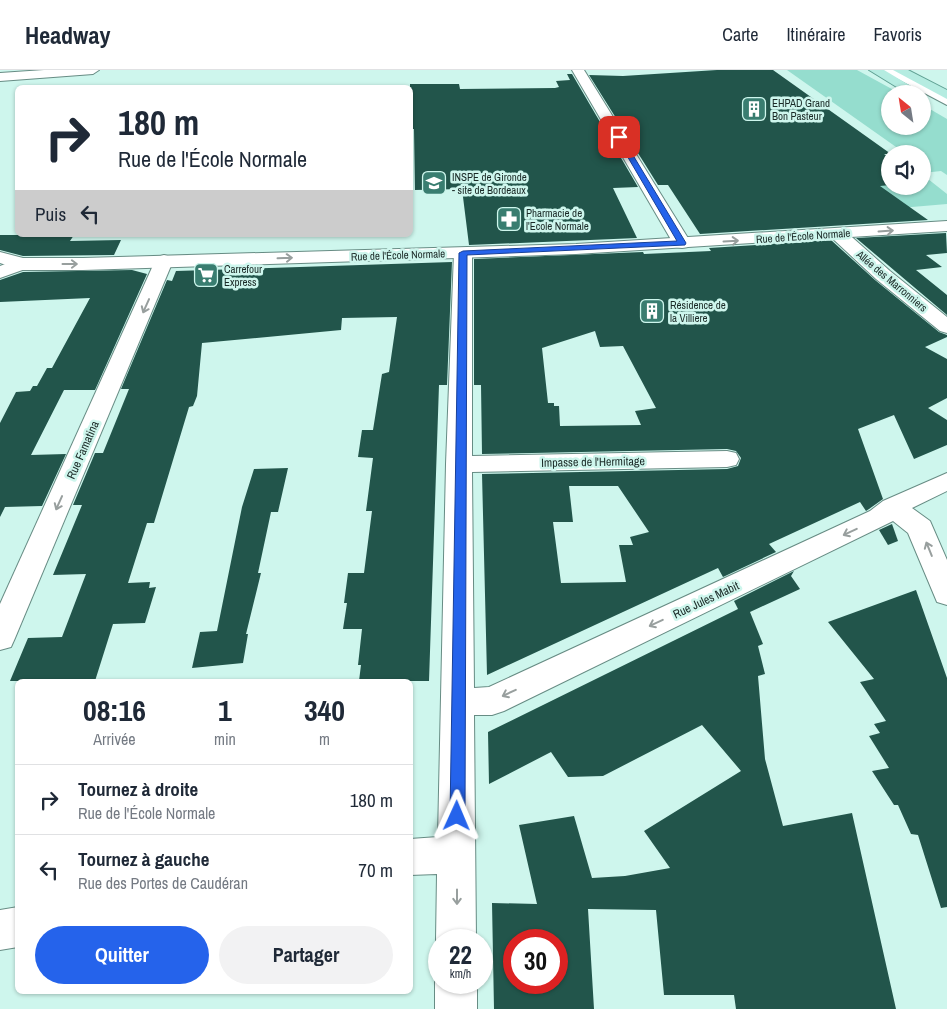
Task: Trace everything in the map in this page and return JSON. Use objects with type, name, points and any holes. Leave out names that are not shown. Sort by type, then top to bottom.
[{"type":"main road","points":[[875,70],[903,85]]},
{"type":"main road","points":[[898,70],[947,95]]},
{"type":"main road","points":[[931,100],[947,109]]},
{"type":"street","points":[[0,77],[93,70]]},
{"type":"street","points":[[578,70],[682,243]]},
{"type":"street","points":[[887,70],[947,101]]},
{"type":"street","name":"Rue de l'École Normale","points":[[0,272],[21,264],[463,253],[682,243],[947,226]]},
{"type":"street","name":"Allée des Marronniers","points":[[838,234],[883,275],[947,327]]},
{"type":"street","points":[[456,929],[459,702],[459,464],[463,253]]},
{"type":"street","points":[[0,257],[21,264]]},
{"type":"street","name":"Rue Famatina","points":[[0,638],[164,261]]},
{"type":"street","name":"Impasse de l'Hermitage","points":[[459,464],[662,462],[727,459]]},
{"type":"street","name":"Rue Jules Mabit","points":[[459,702],[492,701],[879,518],[892,507],[947,481]]},
{"type":"street","points":[[892,507],[920,528],[947,594]]},
{"type":"street","points":[[413,857],[456,854]]},
{"type":"street","points":[[0,930],[15,928]]},
{"type":"street","points":[[456,994],[456,1009]]},
{"type":"green space","points":[[787,70],[857,70],[884,85],[881,85],[881,135],[931,135],[931,110],[947,119],[947,175],[941,171],[931,172],[931,145],[893,145]]},
{"type":"green space","points":[[881,169],[881,193],[852,171]]},
{"type":"green space","points":[[931,181],[947,194],[947,204],[900,208],[883,195],[931,195]]},
{"type":"building","points":[[717,70],[773,70],[881,147],[881,195],[893,195],[928,220],[700,234],[668,185],[658,185],[589,75],[623,76]]},
{"type":"building","points":[[567,74],[572,74],[638,187],[613,188],[637,238],[469,245],[462,189],[415,190],[413,85],[410,84],[459,84],[460,89],[555,88],[559,87],[556,81],[570,80]]},
{"type":"building","points":[[946,233],[947,253],[926,255],[942,267],[916,270],[947,295],[947,315],[856,238]]},
{"type":"building","points":[[0,235],[15,235],[15,237],[73,237],[70,241],[121,240],[114,255],[23,256],[0,250]]},
{"type":"building","points":[[831,240],[875,280],[939,332],[947,335],[947,337],[925,347],[947,359],[947,398],[928,408],[947,420],[947,445],[914,459],[894,415],[858,429],[883,499],[866,511],[860,502],[769,544],[776,552],[723,577],[718,568],[487,675],[482,474],[727,469],[738,466],[741,458],[736,451],[727,449],[482,454],[481,385],[474,385],[474,259],[711,251],[709,248]],"holes":[[[595,331],[600,347],[623,346],[656,408],[635,411],[641,425],[560,426],[559,406],[554,406],[554,403],[548,403],[542,348]],[[569,486],[618,486],[649,532],[630,537],[633,545],[619,545],[626,582],[561,583],[553,522],[573,522]]]},
{"type":"building","points":[[452,262],[447,385],[439,385],[429,681],[413,681],[413,679],[359,679],[361,665],[358,665],[362,629],[343,629],[347,603],[344,603],[348,573],[364,573],[372,511],[366,511],[373,458],[358,457],[362,430],[373,430],[382,374],[389,372],[397,317],[342,318],[341,330],[202,343],[197,396],[193,406],[189,407],[154,523],[147,523],[128,583],[150,582],[149,588],[156,587],[145,623],[113,624],[96,679],[15,679],[15,681],[10,681],[28,638],[62,637],[86,574],[53,575],[82,505],[73,505],[95,453],[103,453],[129,389],[121,389],[167,280],[172,281],[176,271]]},
{"type":"building","points":[[132,270],[147,274],[95,390],[64,390],[31,455],[66,454],[42,506],[5,507],[0,517],[0,423],[16,392],[30,391],[33,386],[37,386],[47,368],[52,368],[90,298],[0,302],[0,280],[23,272]]},
{"type":"building","points":[[288,468],[278,512],[271,512],[258,573],[261,573],[246,634],[248,634],[243,663],[192,668],[200,632],[217,631],[242,507],[254,469]]},
{"type":"building","points":[[892,524],[898,541],[888,545],[879,530]]},
{"type":"building","points":[[794,571],[791,576],[800,589],[750,612],[763,644],[758,646],[765,674],[758,676],[765,759],[783,826],[852,813],[896,1009],[736,1009],[734,995],[664,995],[656,910],[588,909],[594,1009],[494,1009],[492,903],[537,904],[519,825],[574,816],[592,878],[625,876],[670,868],[644,831],[741,771],[702,725],[603,776],[568,777],[551,752],[489,784],[488,732],[738,609],[734,601]]},
{"type":"building","points":[[916,590],[947,678],[947,907],[941,908],[918,835],[911,834],[898,805],[894,805],[872,771],[889,768],[869,736],[880,733],[874,724],[886,721],[860,682],[874,679],[828,622]]},
{"type":"place","name":"EHPAD Grand Bon Pasteur","points":[[754,109]]},
{"type":"place","name":"INSPE de Gironde - site de Bordeaux","points":[[434,183]]},
{"type":"place","name":"Pharmacie de l'Ecole Normale","points":[[509,219]]},
{"type":"place","name":"Carrefour Express","points":[[206,275]]},
{"type":"place","name":"Résidence de la Villiere","points":[[652,311]]},
{"type":"route","points":[[457,816],[459,464],[463,253],[562,250],[682,243],[619,137]]}]
